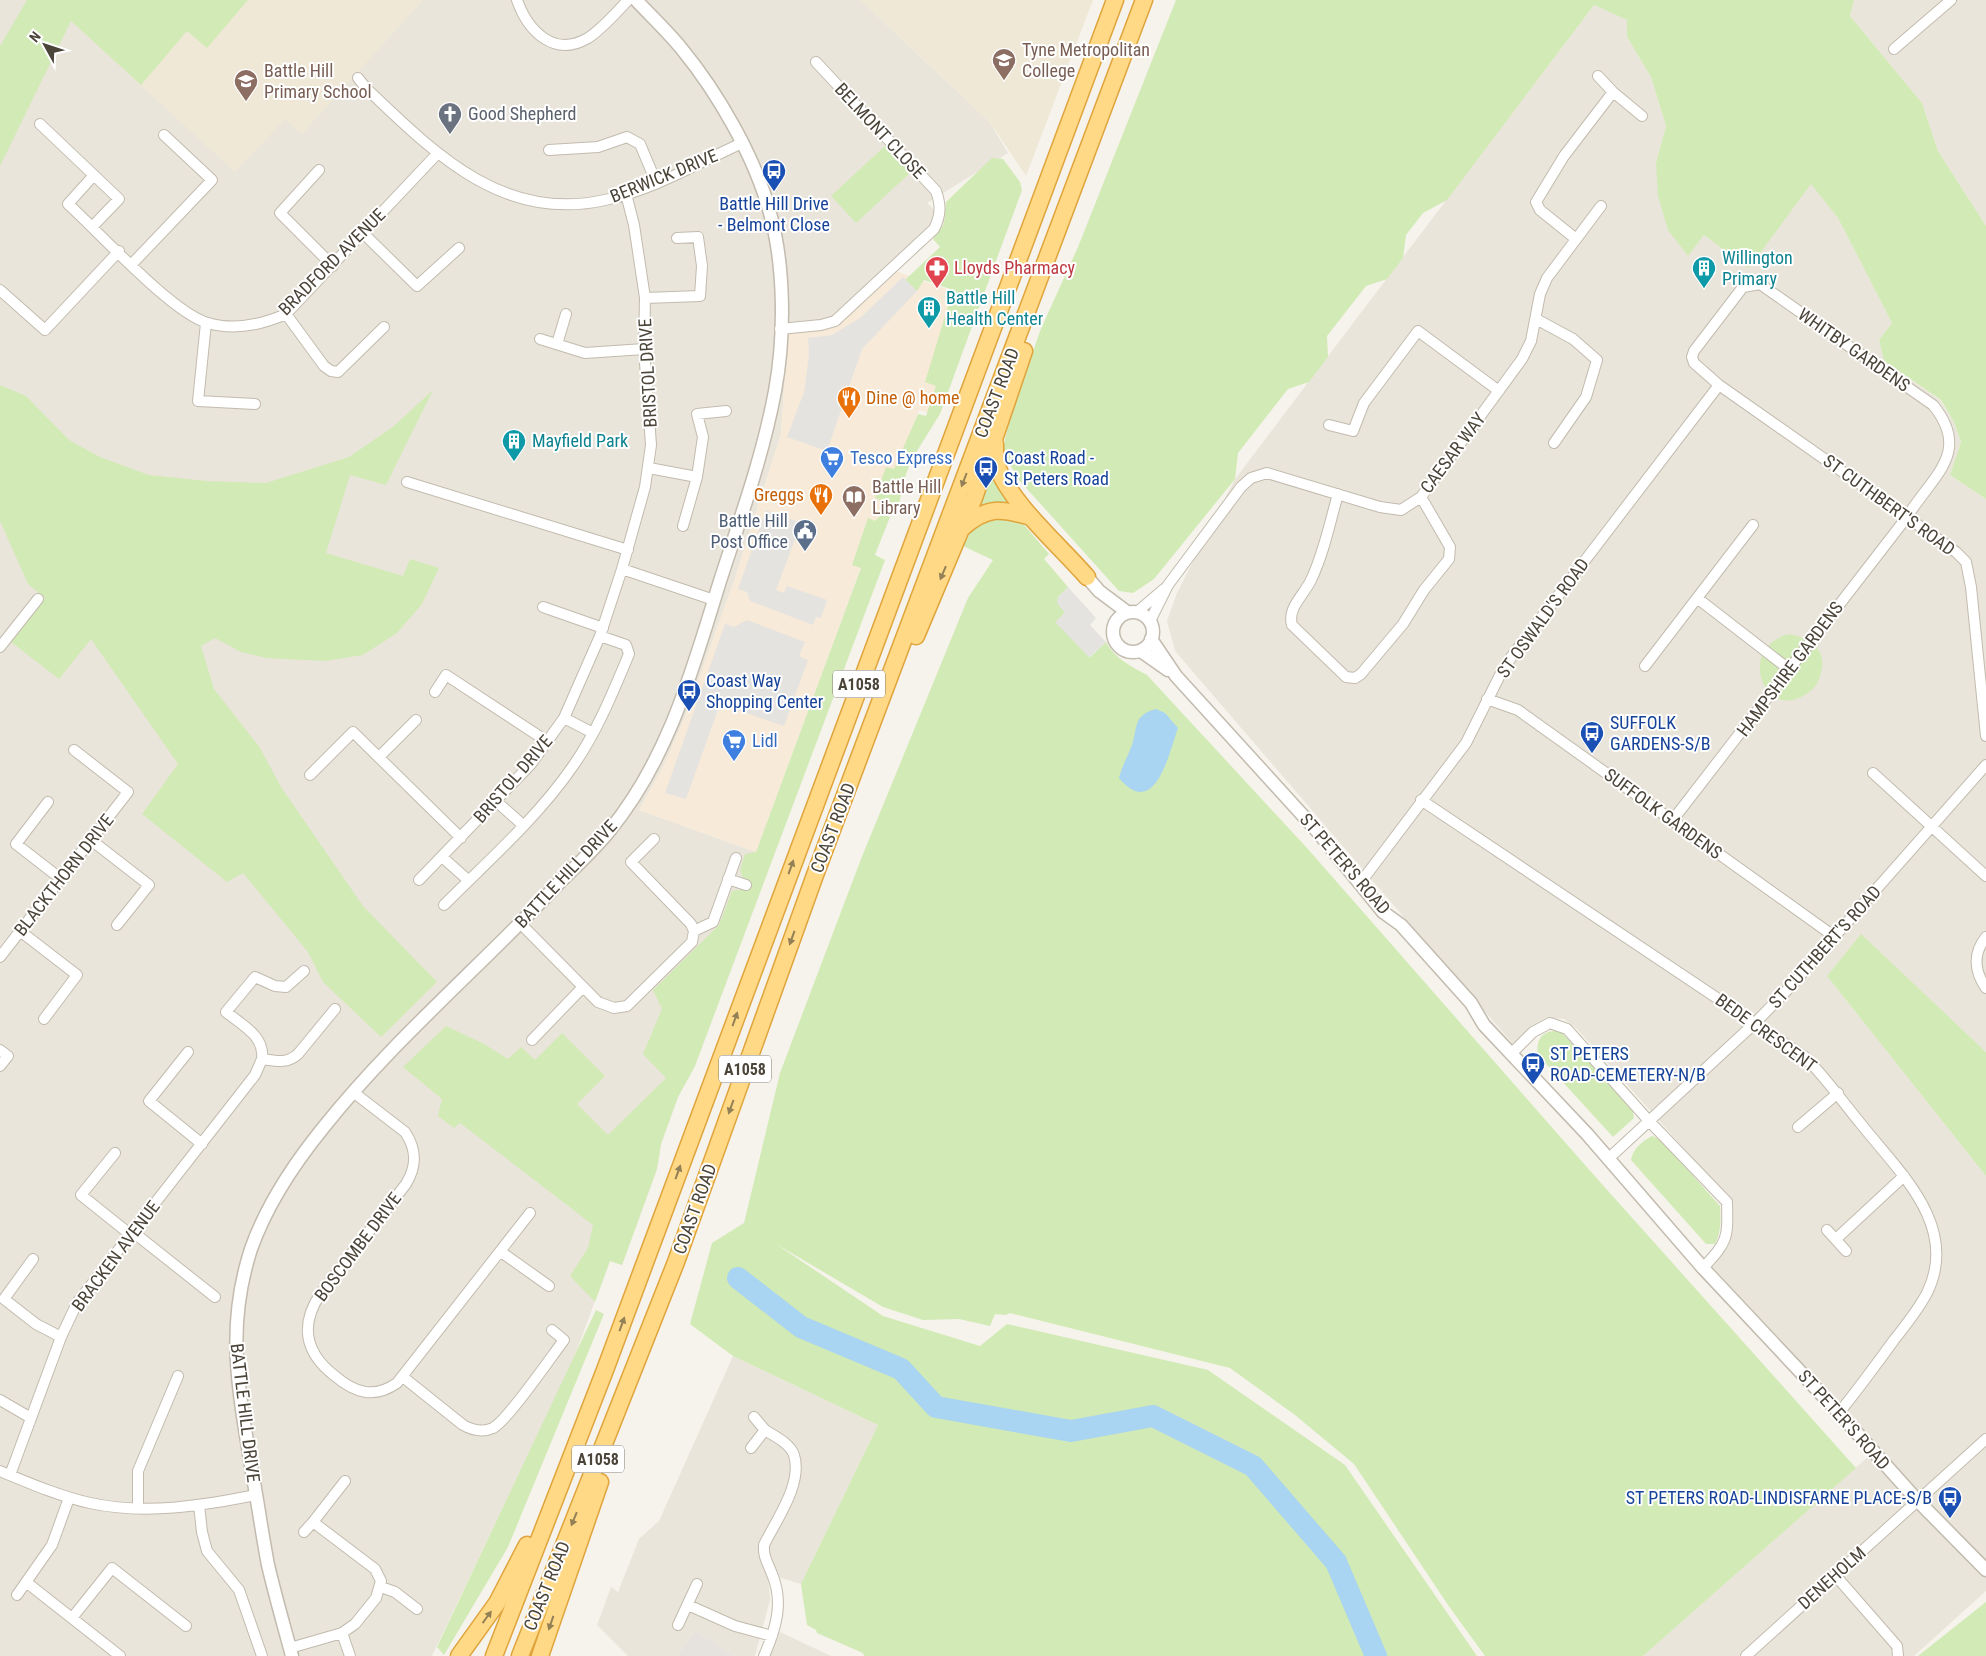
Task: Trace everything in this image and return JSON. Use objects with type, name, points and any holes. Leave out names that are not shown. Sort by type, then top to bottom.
[{"type":"highway","name":"COAST ROAD","points":[[494,1656],[606,1370],[1115,0]]},
{"type":"highway","name":"COAST ROAD","points":[[520,1656],[676,1262],[815,875],[1144,0]]},
{"type":"highway","points":[[815,875],[962,528],[995,439],[1123,58]]},
{"type":"highway","points":[[995,439],[995,454],[999,471],[1032,517],[1087,576]]},
{"type":"highway","points":[[962,528],[977,516],[992,510],[1013,511],[1032,517]]},
{"type":"highway","points":[[540,1656],[676,1262]]},
{"type":"highway","points":[[459,1656],[497,1603],[513,1575],[606,1370]]},
{"type":"street","points":[[517,0],[524,20],[536,33],[555,44],[572,44],[588,38],[628,0]]},
{"type":"street","name":"BATTLE HILL DRIVE","points":[[291,1652],[268,1562],[236,1368],[236,1319],[241,1285],[259,1228],[279,1189],[315,1138],[353,1092],[520,924],[611,829],[654,764],[685,693],[770,416],[780,357],[780,329],[777,253],[770,215],[742,143],[716,96],[681,47],[636,0]]},
{"type":"street","points":[[1894,49],[1951,0]]},
{"type":"street","name":"BELMONT CLOSE","points":[[780,329],[821,325],[834,321],[934,229],[940,219],[940,202],[936,191],[816,62]]},
{"type":"street","points":[[1598,76],[1613,92],[1642,116]]},
{"type":"street","name":"BERWICK DRIVE","points":[[358,78],[366,88],[437,154],[472,178],[528,201],[564,205],[604,200],[626,194],[656,182],[742,143]]},
{"type":"street","points":[[1576,239],[1540,210],[1536,202],[1564,156],[1613,92]]},
{"type":"street","points":[[40,124],[119,198],[93,226]]},
{"type":"street","points":[[132,264],[212,180],[164,135]]},
{"type":"street","points":[[549,150],[598,147],[627,137],[640,144],[656,182]]},
{"type":"street","name":"BRADFORD AVENUE","points":[[94,175],[68,204],[164,294],[206,323],[238,328],[267,323],[286,314],[364,234],[437,154]]},
{"type":"street","points":[[319,170],[280,213],[333,266]]},
{"type":"street","name":"BRISTOL DRIVE","points":[[419,880],[497,802],[548,742],[564,718],[602,632],[628,550],[649,468],[651,445],[644,349],[645,298],[634,225],[626,194]]},
{"type":"street","name":"CAESAR WAY","points":[[1150,621],[1168,585],[1241,487],[1251,478],[1267,473],[1380,507],[1401,510],[1421,497],[1522,359],[1531,341],[1540,294],[1547,278],[1601,206]]},
{"type":"street","points":[[364,234],[417,286],[459,248]]},
{"type":"street","points":[[645,298],[700,296],[702,266],[698,237],[677,238]]},
{"type":"street","points":[[0,290],[45,330],[119,251]]},
{"type":"street","name":"WHITBY GARDENS","points":[[1694,363],[1692,357],[1694,351],[1743,288],[1760,284],[1933,405],[1944,419],[1950,440],[1947,461],[1907,517]]},
{"type":"street","points":[[286,314],[324,366],[331,371],[338,372],[384,327]]},
{"type":"street","points":[[557,344],[566,314]]},
{"type":"street","points":[[1536,319],[1573,339],[1597,360],[1586,398],[1554,443]]},
{"type":"street","points":[[206,323],[198,401],[255,404]]},
{"type":"street","points":[[1329,425],[1353,431],[1364,403],[1418,332],[1498,391]]},
{"type":"street","points":[[540,339],[585,353],[644,349]]},
{"type":"street","name":"ST CUTHBERT'S ROAD","points":[[1694,363],[1719,385],[1956,552],[1966,562],[1971,587],[1986,736]]},
{"type":"street","name":"ST OSWALD'S ROAD","points":[[1361,882],[1466,742],[1487,699],[1512,656],[1719,385]]},
{"type":"street","points":[[683,526],[697,477],[703,437],[697,414],[726,411]]},
{"type":"street","points":[[649,468],[697,477]]},
{"type":"street","points":[[407,482],[628,550]]},
{"type":"street","points":[[1338,494],[1311,580],[1292,610],[1290,619],[1292,625],[1346,677],[1354,678],[1361,674],[1403,624],[1424,590],[1449,560],[1450,547],[1421,497]]},
{"type":"street","name":"HAMPSHIRE GARDENS","points":[[1672,821],[1907,517]]},
{"type":"street","points":[[1645,666],[1753,525]]},
{"type":"street","points":[[622,569],[714,600]]},
{"type":"street","name":"ST PETER'S ROAD","points":[[1087,576],[1100,590],[1132,612],[1150,621]]},
{"type":"street","name":"CAESAR WAY","points":[[1132,612],[1168,585]]},
{"type":"street","name":"ST PETER'S ROAD","points":[[1100,590],[1116,620],[1112,634],[1118,646],[1130,652],[1141,651],[1176,676]]},
{"type":"street","points":[[1697,598],[1790,670]]},
{"type":"street","points":[[0,647],[38,599]]},
{"type":"street","points":[[444,905],[522,825],[573,766],[594,733],[629,654],[626,645],[602,632],[543,607]]},
{"type":"street","points":[[1116,620],[1132,612]]},
{"type":"street","points":[[1141,651],[1151,639],[1153,633],[1150,621]]},
{"type":"street","name":"ST PETER'S ROAD","points":[[1151,639],[1176,676],[1311,824],[1361,882],[1383,912],[1401,924],[1471,1004],[1484,1025],[1608,1158],[1703,1268],[1840,1413],[1917,1500],[1986,1570]]},
{"type":"street","points":[[435,692],[446,674],[548,742]]},
{"type":"street","name":"SUFFOLK GARDENS","points":[[1487,699],[1518,710],[1836,937]]},
{"type":"street","points":[[564,718],[594,733]]},
{"type":"street","points":[[379,757],[416,720]]},
{"type":"street","name":"BRISTOL DRIVE","points":[[310,775],[354,732],[461,838]]},
{"type":"street","name":"BLACKTHORN DRIVE","points":[[0,957],[128,792],[74,750]]},
{"type":"street","name":"ST CUTHBERT'S ROAD","points":[[1608,1158],[1756,1022],[1836,937],[1986,765]]},
{"type":"street","points":[[1873,774],[1986,876]]},
{"type":"street","name":"BEDE CRESCENT","points":[[1421,800],[1756,1022],[1805,1057],[1838,1093],[1904,1176],[1925,1208],[1934,1232],[1936,1254],[1933,1274],[1927,1293],[1916,1312],[1840,1413]]},
{"type":"street","points":[[48,802],[16,844],[61,879]]},
{"type":"street","points":[[497,802],[522,825]]},
{"type":"street","points":[[520,924],[598,1002],[614,1008],[627,1006],[692,942],[694,931],[691,924],[632,862],[654,839]]},
{"type":"street","points":[[91,840],[149,885],[117,925]]},
{"type":"street","points":[[442,857],[468,880]]},
{"type":"street","points":[[694,931],[712,922],[736,858]]},
{"type":"street","points":[[728,879],[746,885]]},
{"type":"street","points":[[20,931],[78,975],[44,1019]]},
{"type":"street","points":[[1986,937],[1979,948],[1975,961],[1979,977],[1986,988]]},
{"type":"street","points":[[304,970],[286,987],[274,986],[255,977],[226,1012],[257,1037],[263,1051],[262,1059],[280,1062],[292,1060],[335,1009]]},
{"type":"street","points":[[532,1040],[583,987]]},
{"type":"street","points":[[1512,1053],[1533,1032],[1550,1023],[1567,1029],[1649,1121],[1727,1202],[1728,1227],[1724,1246],[1703,1268]]},
{"type":"street","points":[[0,1050],[8,1056],[0,1066]]},
{"type":"street","points":[[188,1052],[149,1101],[202,1144]]},
{"type":"street","name":"BRACKEN AVENUE","points":[[5,1473],[31,1418],[61,1337],[82,1296],[255,1075],[262,1059]]},
{"type":"street","name":"BOSCOMBE DRIVE","points":[[353,1092],[405,1132],[414,1149],[414,1168],[406,1184],[315,1302],[308,1319],[309,1344],[321,1365],[345,1384],[359,1392],[383,1391],[403,1377],[530,1213]]},
{"type":"street","points":[[1798,1127],[1838,1093]]},
{"type":"street","points":[[115,1153],[81,1195],[215,1297]]},
{"type":"street","points":[[1836,1239],[1904,1176]]},
{"type":"street","points":[[1827,1230],[1846,1251]]},
{"type":"street","points":[[500,1252],[549,1286]]},
{"type":"street","points":[[33,1259],[4,1299],[36,1324],[61,1337]]},
{"type":"street","points":[[403,1377],[463,1424],[475,1430],[486,1431],[501,1421],[564,1340],[552,1330]]},
{"type":"street","points":[[138,1508],[138,1471],[178,1376]]},
{"type":"street","points":[[0,1400],[31,1418]]},
{"type":"street","points":[[754,1416],[764,1430],[784,1443],[794,1454],[796,1472],[791,1490],[764,1545],[763,1554],[779,1598],[772,1636],[764,1656]]},
{"type":"street","points":[[751,1448],[764,1430]]},
{"type":"street","name":"DENEHOLM","points":[[1746,1656],[1986,1439]]},
{"type":"street","points":[[5,1473],[69,1498],[111,1507],[138,1508],[199,1505],[256,1495]]},
{"type":"street","points":[[304,1532],[345,1481]]},
{"type":"street","points":[[17,1595],[52,1544],[69,1498]]},
{"type":"street","points":[[199,1505],[202,1532],[207,1551],[239,1590],[262,1656]]},
{"type":"street","points":[[291,1652],[342,1633],[355,1624],[376,1598],[381,1587],[380,1576],[375,1569],[313,1522]]},
{"type":"street","points":[[72,1618],[112,1568],[186,1626]]},
{"type":"street","points":[[1835,1575],[1897,1646],[1898,1656]]},
{"type":"street","points":[[26,1582],[120,1656]]},
{"type":"street","points":[[678,1625],[697,1584]]},
{"type":"street","points":[[381,1587],[395,1592],[417,1609]]},
{"type":"street","points":[[688,1605],[735,1626],[772,1636]]},
{"type":"street","points":[[342,1633],[350,1656]]},
{"type":"shaded area","points":[[0,0],[860,0],[989,121],[1008,153],[927,203],[948,223],[836,327],[788,331],[781,434],[734,581],[685,717],[663,767],[639,810],[756,852],[728,928],[695,1066],[678,1097],[661,1144],[657,1169],[622,1265],[610,1261],[572,1363],[432,1656],[0,1656]]},
{"type":"shaded area","name":"Battle Hill Primary School","points":[[82,0],[423,0],[302,134],[285,119],[235,172],[71,21]]},
{"type":"shaded area","name":"Tyne Metropolitan College","points":[[860,0],[1093,0],[1026,176],[989,121]]},
{"type":"shaded area","points":[[1854,0],[1986,0],[1986,226],[1938,151],[1922,103],[1850,16]]},
{"type":"shaded area","points":[[1594,5],[1627,20],[1627,37],[1651,77],[1666,126],[1656,163],[1688,255],[1704,235],[1749,267],[1811,183],[1838,218],[1892,323],[1879,340],[1884,361],[1940,400],[1954,422],[1961,442],[1950,475],[1986,499],[1986,1052],[1861,935],[1827,976],[1986,1176],[1986,1591],[1914,1656],[1643,1656],[1879,1447],[1713,1267],[1728,1247],[1733,1226],[1732,1202],[1577,1029],[1564,1019],[1546,1018],[1530,1027],[1513,1044],[1175,651],[1167,621],[1177,593],[1235,479]]},
{"type":"shaded area","points":[[896,271],[960,294],[932,414],[919,410],[756,852],[639,810],[663,767],[685,717],[734,581],[781,434],[788,331],[836,327]]},
{"type":"shaded area","points":[[903,277],[917,291],[862,349],[827,451],[787,437],[804,392],[809,355],[808,338],[832,335],[860,318]]},
{"type":"shaded area","points":[[766,510],[801,523],[776,590],[784,593],[787,586],[827,600],[821,618],[816,617],[813,625],[750,601],[747,592],[738,589]]},
{"type":"shaded area","points":[[1068,587],[1096,618],[1090,625],[1106,642],[1089,657],[1055,622],[1065,613],[1057,603],[1058,597]]},
{"type":"shaded area","points":[[747,620],[805,642],[799,656],[808,660],[784,726],[720,704],[686,799],[665,793],[725,624],[734,627]]},
{"type":"shaded area","points":[[733,1356],[878,1425],[801,1584],[768,1574],[770,1600],[755,1656],[734,1656],[695,1631],[677,1656],[628,1656],[597,1625],[611,1587],[618,1592],[639,1539],[659,1521]]},
{"type":"shaded area","points":[[695,1631],[734,1656],[677,1656]]},
{"type":"shaded area","points":[[780,1632],[831,1656],[769,1656]]},
{"type":"green space","points":[[27,0],[248,0],[207,48],[187,31],[141,85],[71,21],[0,166],[0,46]]},
{"type":"green space","points":[[1176,0],[1854,0],[1850,16],[1922,103],[1938,151],[1986,226],[1986,499],[1950,475],[1961,442],[1954,422],[1941,400],[1884,361],[1879,340],[1892,323],[1838,218],[1811,184],[1749,268],[1704,235],[1688,256],[1668,230],[1658,196],[1656,163],[1666,126],[1651,77],[1627,37],[1627,20],[1594,5],[1447,200],[1423,213],[1406,235],[1403,258],[1387,279],[1366,286],[1327,336],[1328,357],[1309,382],[1288,389],[1238,453],[1235,479],[1154,579],[1133,593],[1119,591],[1019,480],[1002,451],[1010,419],[1040,331],[1078,247]]},
{"type":"green space","points":[[886,145],[911,172],[856,223],[831,196]]},
{"type":"green space","points":[[992,158],[1003,159],[1020,182],[1022,190],[940,414],[912,459],[906,474],[897,512],[884,508],[883,501],[875,498],[886,467],[894,469],[918,414],[926,416],[936,386],[925,382],[953,290],[924,280],[917,291],[905,280],[940,247],[933,239],[944,224],[946,202]]},
{"type":"green space","points":[[0,385],[26,396],[69,440],[100,457],[149,475],[207,481],[266,483],[349,457],[394,426],[433,390],[386,485],[350,475],[326,553],[403,576],[410,559],[439,568],[422,604],[397,633],[363,655],[324,661],[266,658],[241,652],[215,638],[201,646],[214,689],[260,748],[281,787],[363,906],[437,982],[381,1037],[323,982],[308,952],[243,873],[227,882],[142,814],[178,764],[91,639],[59,679],[11,642],[45,598],[28,584],[0,521]]},
{"type":"green space","points":[[993,471],[1014,505],[998,502],[981,506],[979,504],[989,472]]},
{"type":"green space","points":[[882,514],[890,517],[875,555],[885,560],[695,1066],[678,1097],[661,1144],[657,1169],[622,1265],[610,1261],[595,1302],[570,1276],[588,1248],[593,1225],[460,1123],[454,1128],[438,1116],[442,1099],[403,1067],[446,1026],[484,1044],[508,1059],[521,1047],[535,1060],[562,1033],[605,1076],[577,1104],[608,1135],[666,1078],[643,1054],[662,1009],[653,990],[719,925],[732,891],[746,889],[749,881],[743,878],[740,870],[745,854],[756,852],[861,568],[852,565],[868,518],[875,521]]},
{"type":"green space","points":[[986,518],[1019,519],[1049,554],[1044,559],[1068,587],[1058,597],[1065,613],[1056,622],[1090,657],[1106,642],[1119,658],[1147,675],[1307,848],[1592,1173],[1856,1468],[1643,1656],[1485,1656],[1448,1605],[1354,1464],[1295,1415],[1230,1368],[1010,1313],[1006,1315],[995,1314],[990,1326],[959,1319],[923,1320],[883,1307],[776,1244],[883,1316],[980,1346],[1007,1324],[1208,1370],[1345,1465],[1477,1656],[864,1656],[863,1653],[817,1633],[816,1630],[807,1625],[801,1584],[878,1425],[733,1356],[690,1324],[712,1243],[744,1223],[780,1073],[861,859],[968,598],[993,560],[963,546],[973,527]]},
{"type":"green space","points":[[1789,634],[1806,639],[1818,648],[1821,654],[1822,670],[1819,679],[1810,692],[1787,701],[1776,697],[1767,689],[1761,678],[1760,665],[1764,652],[1773,641]]},
{"type":"green space","points":[[1861,934],[1986,1052],[1986,1176],[1827,976]]},
{"type":"green space","points":[[1561,1032],[1632,1107],[1634,1118],[1613,1137],[1538,1055],[1538,1042],[1540,1038],[1545,1033]]},
{"type":"green space","points":[[1652,1136],[1661,1140],[1720,1206],[1720,1226],[1715,1244],[1706,1244],[1631,1160],[1641,1143]]},
{"type":"green space","points":[[596,1310],[604,1314],[508,1547],[444,1655],[437,1647]]},
{"type":"green space","points":[[1986,1602],[1986,1656],[1918,1656]]},
{"type":"water","points":[[1156,709],[1165,713],[1178,728],[1159,778],[1151,788],[1142,792],[1132,789],[1119,778],[1140,718]]},
{"type":"waterway","points":[[738,1278],[801,1327],[901,1369],[936,1407],[1071,1431],[1153,1416],[1253,1466],[1336,1562],[1376,1656]]},
{"type":"place","name":"Tyne Metropolitan College","points":[[1004,81]]},
{"type":"place","name":"Battle Hill Primary School","points":[[246,102]]},
{"type":"place","name":"Good Shepherd","points":[[450,135]]},
{"type":"place","name":"Battle Hill Drive - Belmont Close","points":[[774,192]]},
{"type":"place","name":"Lloyds Pharmacy","points":[[937,289]]},
{"type":"place","name":"Willington Primary","points":[[1704,289]]},
{"type":"place","name":"Battle Hill Health Center","points":[[929,329]]},
{"type":"place","name":"Dine @ home","points":[[849,419]]},
{"type":"place","name":"Mayfield Park","points":[[514,462]]},
{"type":"place","name":"Tesco Express","points":[[832,479]]},
{"type":"place","name":"Coast Road - St Peters Road","points":[[986,489]]},
{"type":"place","name":"Greggs","points":[[821,516]]},
{"type":"place","name":"Battle Hill Library","points":[[854,518]]},
{"type":"place","name":"Battle Hill Post Office","points":[[805,552]]},
{"type":"place","name":"Coast Way Shopping Center","points":[[689,712]]},
{"type":"place","name":"SUFFOLK GARDENS-S/B","points":[[1592,754]]},
{"type":"place","name":"Lidl","points":[[734,762]]},
{"type":"place","name":"ST PETERS ROAD-CEMETERY-N/B","points":[[1533,1085]]},
{"type":"place","name":"ST PETERS ROAD-LINDISFARNE PLACE-S/B","points":[[1950,1519]]}]
